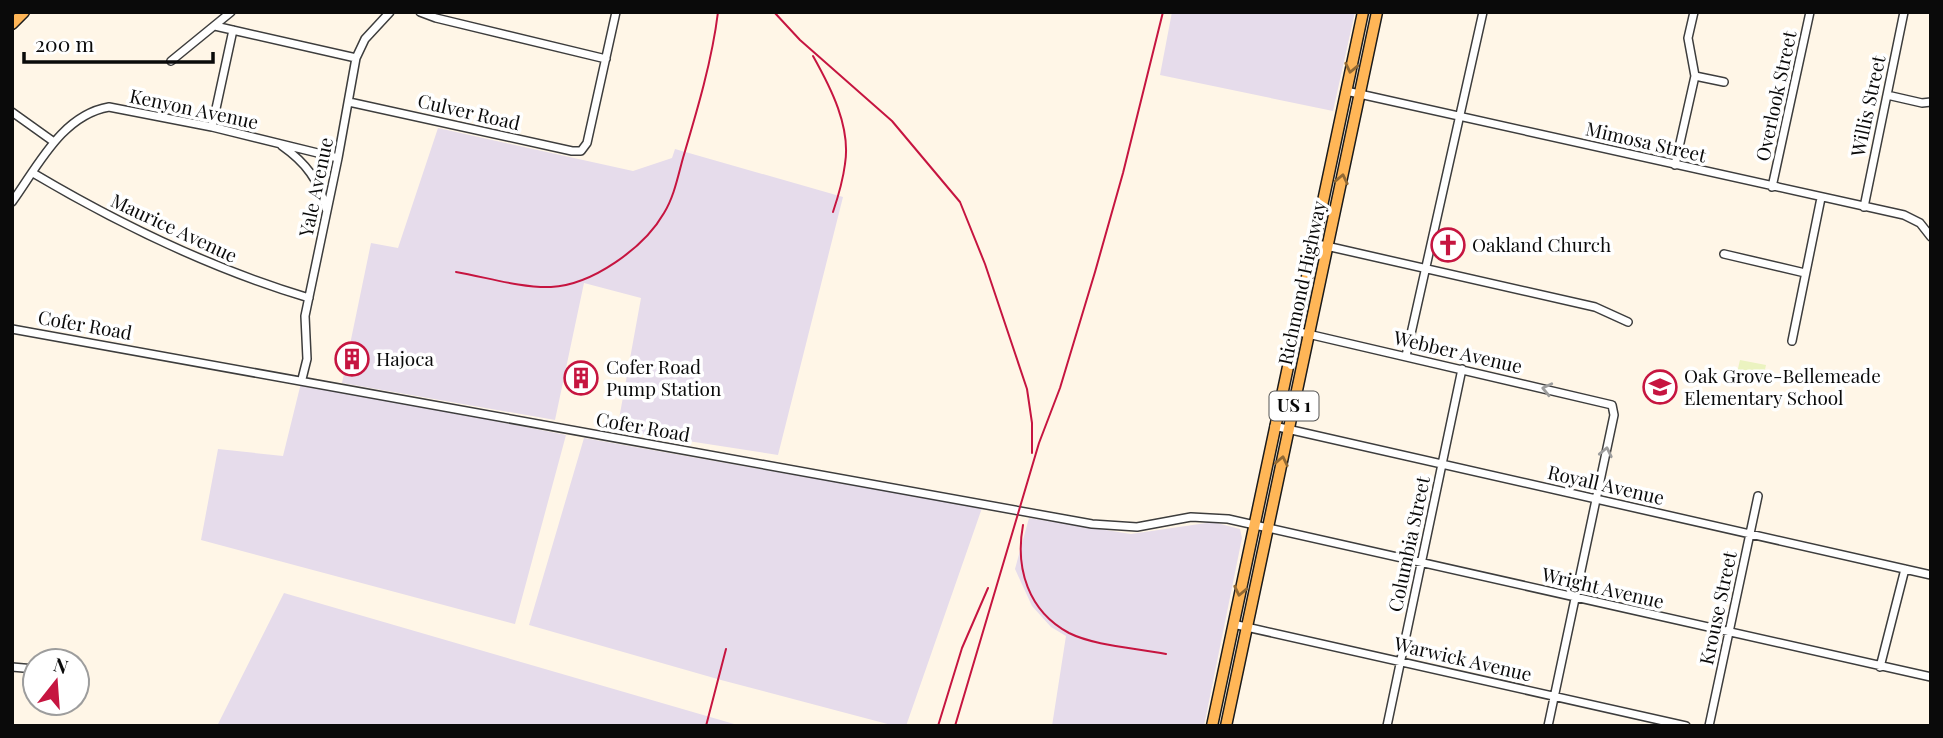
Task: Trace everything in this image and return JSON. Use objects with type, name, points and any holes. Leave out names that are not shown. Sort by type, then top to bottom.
[{"type":"main road","points":[[12,24],[24,12]]},
{"type":"main road","name":"Richmond Highway","points":[[1212,724],[1363,12]]},
{"type":"main road","name":"Richmond Highway","points":[[1227,726],[1377,12]]},
{"type":"street","points":[[171,61],[231,12]]},
{"type":"street","name":"Yale Avenue","points":[[302,379],[306,359],[305,316],[356,58],[365,39],[390,12]]},
{"type":"street","points":[[420,12],[606,59],[616,12]]},
{"type":"street","points":[[1406,356],[1483,12]]},
{"type":"street","points":[[1675,165],[1695,76],[1688,38],[1693,12]]},
{"type":"street","name":"Overlook Street","points":[[1772,187],[1810,12]]},
{"type":"street","name":"Willis Street","points":[[1864,207],[1904,12]]},
{"type":"street","points":[[215,26],[356,58]]},
{"type":"street","points":[[212,127],[233,30]]},
{"type":"street","name":"Culver Road","points":[[349,102],[582,151],[587,143],[606,59]]},
{"type":"street","points":[[1695,76],[1724,82]]},
{"type":"street","name":"Mimosa Street","points":[[1346,91],[1915,219],[1931,237]]},
{"type":"street","points":[[1887,95],[1922,103],[1931,102]]},
{"type":"street","name":"Kenyon Avenue","points":[[12,202],[54,142],[81,116],[94,109],[109,107],[212,127],[338,158]]},
{"type":"street","points":[[12,111],[54,142]]},
{"type":"street","points":[[279,144],[310,170],[323,197],[327,213]]},
{"type":"street","name":"Maurice Avenue","points":[[33,173],[89,207],[249,280],[309,298]]},
{"type":"street","points":[[1792,341],[1821,198]]},
{"type":"street","points":[[1314,243],[1595,307],[1628,322]]},
{"type":"street","points":[[1724,254],[1805,273]]},
{"type":"street","name":"Cofer Road","points":[[12,329],[302,379],[1100,525],[1137,527],[1202,517],[1268,527]]},
{"type":"street","name":"Webber Avenue","points":[[1295,331],[1612,405],[1614,412],[1596,499]]},
{"type":"street","name":"Columbia Street","points":[[1387,726],[1462,369]]},
{"type":"street","name":"Royall Avenue","points":[[1275,426],[1931,575]]},
{"type":"street","name":"Krouse Street","points":[[1709,726],[1758,496]]},
{"type":"street","points":[[1548,726],[1596,499]]},
{"type":"street","name":"Wright Avenue","points":[[1268,527],[1931,677]]},
{"type":"street","points":[[1880,667],[1905,569]]},
{"type":"street","name":"Warwick Avenue","points":[[1233,624],[1686,726]]},
{"type":"street","points":[[1212,724],[1227,726]]},
{"type":"shaded area","points":[[1172,12],[1355,12],[1333,111],[1160,75]]},
{"type":"shaded area","points":[[438,128],[633,171],[672,158],[675,149],[843,197],[778,455],[617,430],[641,298],[584,283],[555,420],[342,383],[371,243],[398,248]]},
{"type":"shaded area","points":[[301,383],[566,435],[515,624],[201,540],[218,449],[283,456]]},
{"type":"shaded area","points":[[584,438],[982,508],[906,726],[895,726],[721,680],[529,625]]},
{"type":"shaded area","points":[[1029,518],[1131,534],[1213,522],[1240,529],[1242,538],[1204,726],[1052,726],[1066,636],[1051,627],[1032,606],[1015,569]]},
{"type":"shaded area","points":[[284,593],[741,726],[217,726]]},
{"type":"green space","points":[[1740,360],[1766,365],[1762,383],[1736,377]]},
{"type":"railway","points":[[456,272],[527,286],[567,285],[599,272],[644,239],[664,213],[673,193],[703,86],[718,12]]},
{"type":"railway","points":[[774,12],[800,40],[892,121],[960,202],[985,264],[1027,389],[1032,423],[1032,453]]},
{"type":"railway","points":[[955,726],[1039,443],[1060,388],[1095,272],[1163,12]]},
{"type":"railway","points":[[813,56],[833,94],[845,136],[844,170],[833,212]]},
{"type":"railway","points":[[1023,525],[1023,572],[1034,600],[1055,624],[1069,633],[1091,641],[1166,654]]},
{"type":"railway","points":[[938,726],[962,648],[988,588]]},
{"type":"railway","points":[[706,726],[726,649]]},
{"type":"place","name":"Oakland Church","points":[[1448,245]]},
{"type":"place","name":"Hajoca","points":[[352,359]]},
{"type":"place","name":"Cofer Road Pump Station","points":[[581,378]]},
{"type":"place","name":"Oak Grove-Bellemeade Elementary School","points":[[1660,387]]}]
